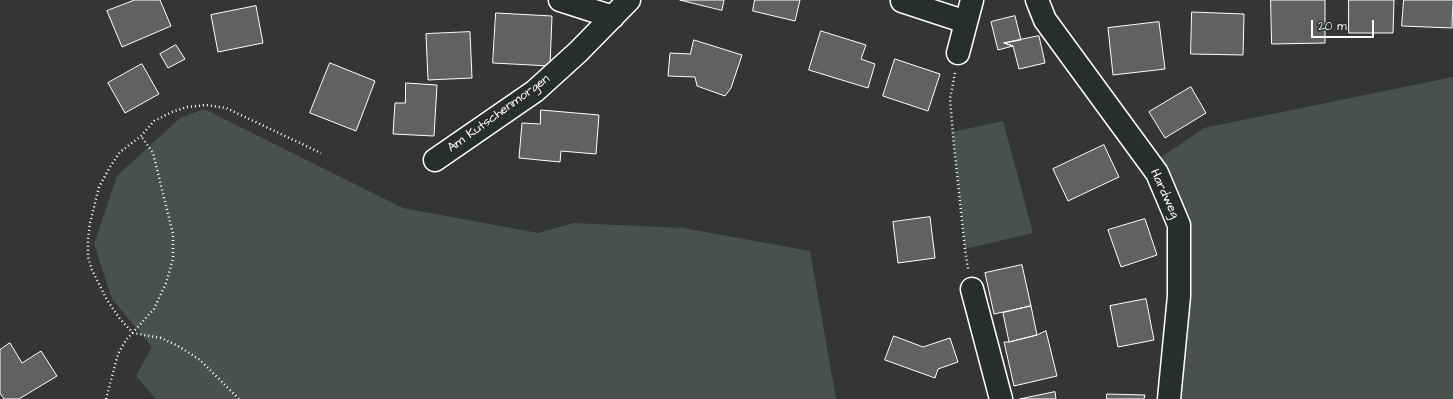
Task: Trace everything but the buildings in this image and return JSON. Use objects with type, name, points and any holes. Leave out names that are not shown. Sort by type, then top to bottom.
[{"type":"street","points":[[560,0],[612,17]]},
{"type":"street","name":"Am Kutschenmorgen","points":[[435,160],[535,91],[578,52],[629,0]]},
{"type":"street","points":[[958,53],[972,0]]},
{"type":"street","name":"Hardweg","points":[[1037,0],[1045,20],[1157,173],[1179,225],[1179,296],[1169,399]]},
{"type":"street","points":[[902,1],[966,22]]},
{"type":"street","points":[[972,289],[1001,399]]},
{"type":"path","points":[[958,53],[950,99],[965,249],[972,289]]},
{"type":"path","points":[[239,399],[200,360],[180,347],[161,338],[132,333],[120,320],[107,300],[92,270],[88,257],[88,239],[93,208],[100,187],[110,167],[120,152],[141,136],[154,121],[172,112],[187,107],[206,105],[226,108],[321,153]]},
{"type":"path","points":[[106,399],[118,354],[132,333],[154,309],[166,283],[173,259],[173,234],[153,153],[141,136]]},
{"type":"shaded area","points":[[1453,77],[1453,399],[1177,399],[1189,272],[1157,160],[1204,128]]},
{"type":"shaded area","points":[[204,109],[403,208],[538,233],[574,223],[683,228],[810,251],[836,399],[156,399],[136,376],[152,347],[112,299],[94,244],[117,176],[180,118]]},
{"type":"shaded area","points":[[1003,121],[1033,233],[965,249],[953,132]]}]
